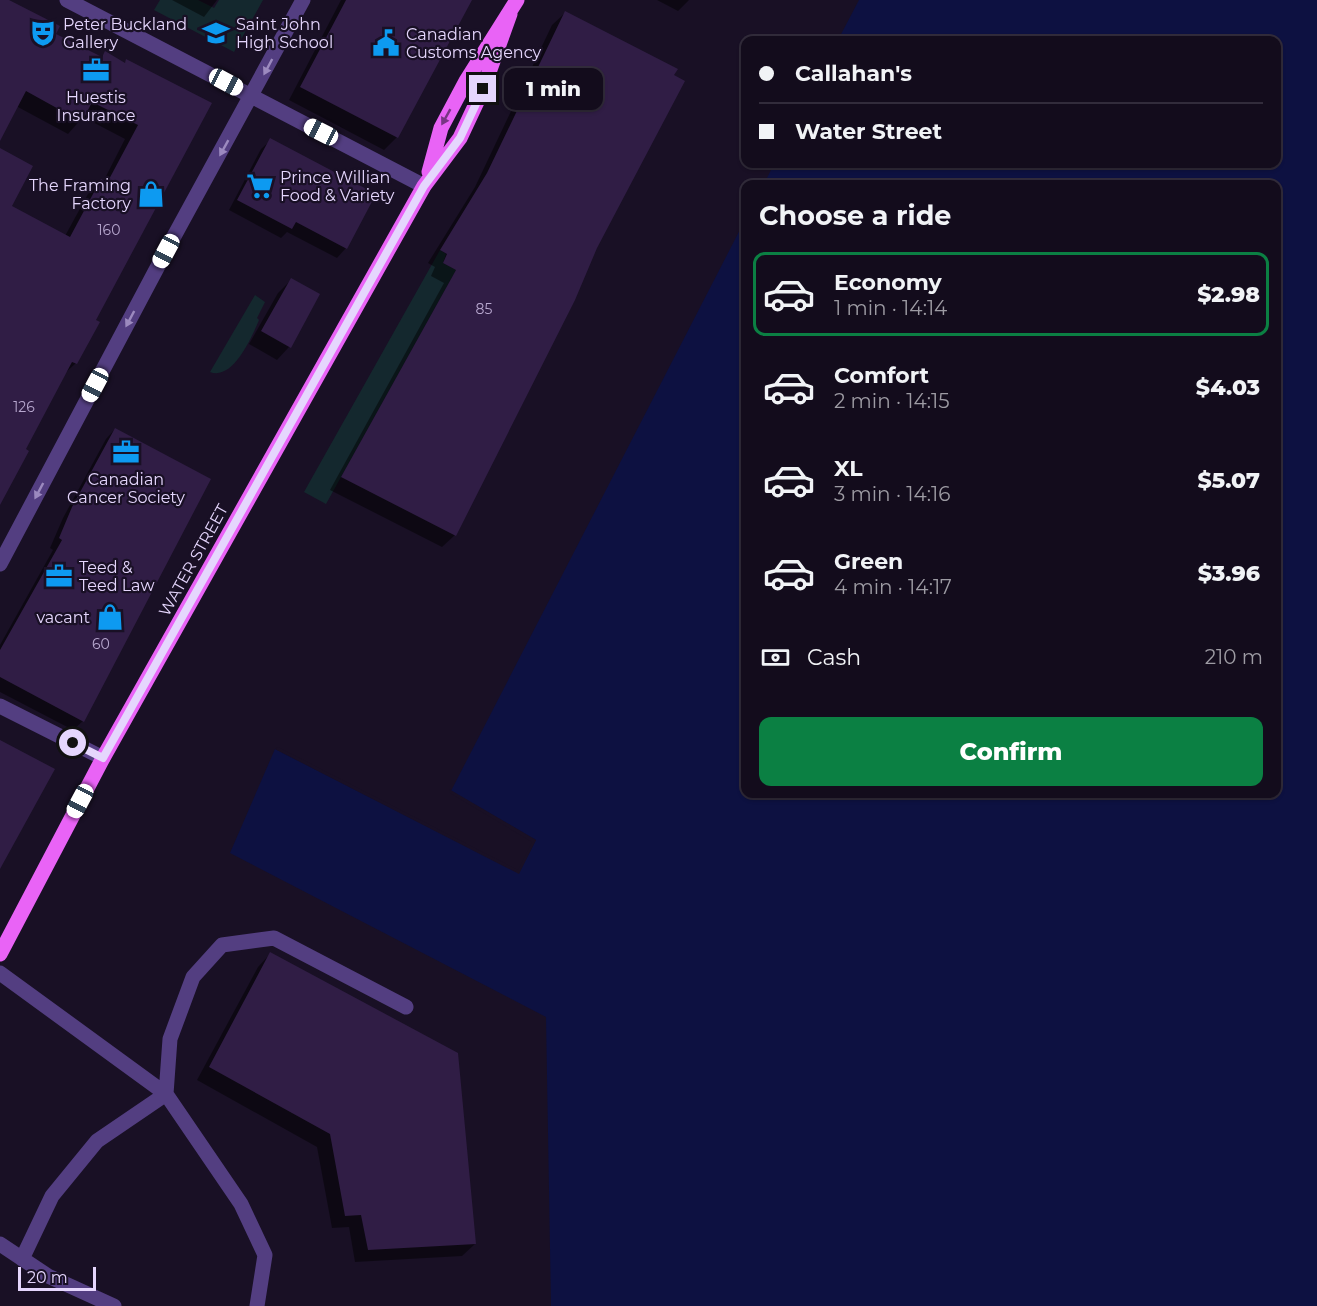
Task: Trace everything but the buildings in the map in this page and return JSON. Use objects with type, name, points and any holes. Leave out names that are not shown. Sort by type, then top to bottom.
[{"type":"main road","name":"WATER STREET","points":[[424,186],[441,128],[466,81],[517,0]]},
{"type":"main road","name":"WATER STREET","points":[[0,954],[103,758],[424,186],[460,138],[483,89],[510,14]]},
{"type":"street","points":[[67,0],[424,186]]},
{"type":"street","points":[[0,564],[166,251],[303,0]]},
{"type":"street","points":[[0,706],[103,758]]},
{"type":"street","points":[[166,1094],[170,1039],[193,977],[222,945],[274,938],[406,1007]]},
{"type":"street","points":[[0,973],[166,1094],[241,1204],[265,1255],[257,1306]]},
{"type":"street","points":[[22,1259],[52,1196],[97,1141],[166,1094]]},
{"type":"street","points":[[0,1244],[48,1276],[114,1306]]},
{"type":"shaded area","points":[[160,0],[198,0],[214,8],[219,0],[263,0],[234,52],[154,10]]},
{"type":"shaded area","points":[[859,0],[1317,0],[1317,1306],[551,1306],[546,1017],[230,853],[275,749],[519,873],[536,840],[451,791],[741,228],[741,798],[1281,798],[1281,180],[766,180],[772,168],[1281,168],[1281,36],[840,36]]},
{"type":"shaded area","points":[[440,250],[446,254],[443,263],[456,270],[326,504],[304,492]]},
{"type":"shaded area","points":[[255,295],[265,302],[257,318],[259,320],[252,337],[234,364],[218,373],[210,372]]},
{"type":"pier","points":[[278,747],[518,870],[532,842],[450,793],[449,789],[536,840],[519,874],[275,749]]},
{"type":"place","name":"Peter Buckland Gallery","points":[[43,33]]},
{"type":"place","name":"Saint John High School","points":[[216,33]]},
{"type":"place","name":"Canadian Customs Agency","points":[[386,43]]},
{"type":"place","name":"Huestis Insurance","points":[[96,70]]},
{"type":"place","name":"Prince Willian Food & Variety","points":[[260,186]]},
{"type":"place","name":"The Framing Factory","points":[[151,194]]},
{"type":"place","name":"Canadian Cancer Society","points":[[126,452]]},
{"type":"place","name":"Teed & Teed Law","points":[[59,576]]},
{"type":"place","name":"vacant","points":[[110,617]]},
{"type":"route","points":[[73,743],[103,758],[424,186],[460,138],[483,89]]}]
